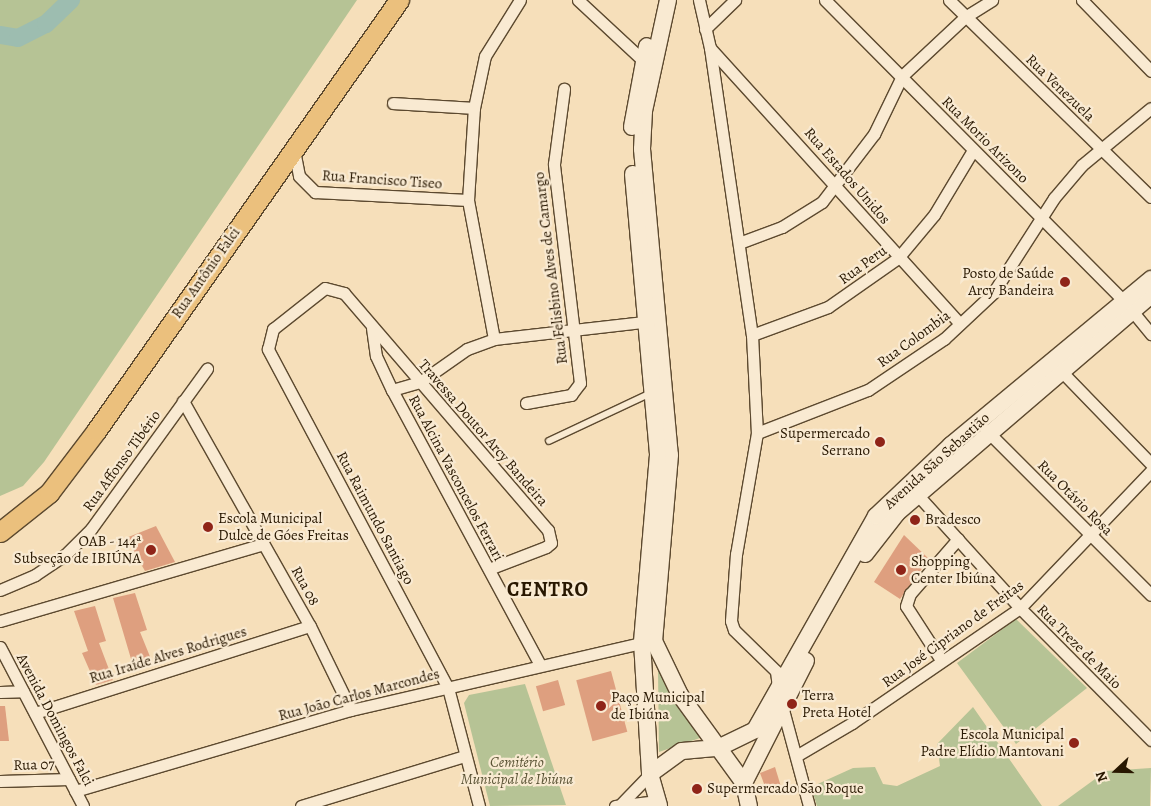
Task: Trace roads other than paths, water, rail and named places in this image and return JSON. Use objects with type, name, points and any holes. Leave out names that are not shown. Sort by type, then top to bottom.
[{"type":"main road","name":"Rua Antônio Falci","points":[[0,532],[49,494],[398,0]]},
{"type":"main road","points":[[657,0],[647,65],[642,149],[651,321],[664,455],[648,641],[650,774],[658,804]]},
{"type":"main road","points":[[647,65],[668,0]]},
{"type":"main road","name":"Avenida São Sebastião","points":[[1025,392],[1062,372],[1128,306],[1151,279]]},
{"type":"main road","name":"Avenida São Sebastião","points":[[718,748],[755,730],[882,521],[913,490],[1025,392],[1128,306],[1151,295]]},
{"type":"main road","points":[[0,518],[49,494]]},
{"type":"main road","name":"Avenida São Sebastião","points":[[744,783],[784,712],[843,592],[882,521]]},
{"type":"main road","points":[[648,641],[680,695],[744,783],[749,806]]},
{"type":"main road","points":[[650,774],[682,751],[718,748]]},
{"type":"street","points":[[494,339],[468,200],[474,108],[485,56],[520,0]]},
{"type":"street","points":[[578,0],[647,65]]},
{"type":"street","points":[[699,0],[710,48],[752,335],[756,433],[729,608],[734,630],[776,671],[778,693],[809,806]]},
{"type":"street","points":[[705,29],[734,0]]},
{"type":"street","name":"Rua Morio Arizono","points":[[825,0],[1042,217],[1128,306],[1151,334]]},
{"type":"street","name":"Rua Venezuela","points":[[949,0],[1151,197]]},
{"type":"street","points":[[739,243],[805,214],[838,186],[874,134],[902,76],[965,17],[992,0]]},
{"type":"street","points":[[1082,0],[1151,71]]},
{"type":"street","name":"Rua Estados Unidos","points":[[710,48],[838,186],[898,258],[960,324]]},
{"type":"street","name":"Rua Felisbino Alves de Camargo","points":[[526,403],[578,390],[574,329],[554,164],[564,89]]},
{"type":"street","points":[[393,103],[474,108]]},
{"type":"street","name":"Rua Colombia","points":[[756,433],[868,390],[917,359],[960,324],[993,293],[1042,217],[1100,147],[1151,108]]},
{"type":"street","name":"Rua Francisco Tiseo","points":[[294,148],[299,176],[316,192],[468,200]]},
{"type":"street","name":"Rua Peru","points":[[752,335],[828,307],[898,258],[934,215],[973,150]]},
{"type":"street","name":"Rua Raimundo Santiago","points":[[344,293],[332,287],[319,292],[273,329],[268,348],[448,688],[479,806]]},
{"type":"street","name":"Travessa Doutor Arcy Bandeira","points":[[344,293],[550,538],[546,547],[489,569]]},
{"type":"street","points":[[392,390],[420,382],[467,350],[494,339],[651,321]]},
{"type":"street","name":"Rua Alcina Vasconcelos Ferrari","points":[[372,328],[376,356],[392,390],[540,665]]},
{"type":"street","name":"Rua Affonso Tibério","points":[[0,590],[35,575],[65,555],[91,529],[207,369]]},
{"type":"street","points":[[1062,372],[1151,464]]},
{"type":"street","name":"Rua 08","points":[[183,401],[310,626],[352,710]]},
{"type":"street","name":"Rua Otávio Rosa","points":[[983,428],[1151,595]]},
{"type":"street","name":"Rua José Cipriano de Freitas","points":[[796,756],[852,723],[941,660],[1020,608],[1151,471]]},
{"type":"street","name":"Rua Treze de Maio","points":[[913,490],[1020,608],[1151,740]]},
{"type":"street","points":[[941,660],[906,606],[910,594],[958,539]]},
{"type":"street","points":[[0,621],[263,544]]},
{"type":"street","name":"Rua Iraíde Alves Rodrigues","points":[[35,713],[310,626]]},
{"type":"street","name":"Rua João Carlos Marcondes","points":[[75,790],[352,710],[648,641]]},
{"type":"street","name":"Avenida Domingos Falci","points":[[0,648],[84,806]]},
{"type":"street","points":[[0,692],[23,691]]},
{"type":"street","points":[[301,806],[465,756]]},
{"type":"street","points":[[617,805],[650,774]]},
{"type":"street","name":"Rua 07","points":[[0,781],[69,778]]},
{"type":"street","points":[[617,805],[658,804]]},
{"type":"lane","points":[[549,441],[658,390]]},
{"type":"waterway","points":[[0,35],[18,38],[46,24],[71,0]]},
{"type":"place","name":"Posto de Saúde Arcy Bandeira","points":[[1065,282]]},
{"type":"place","name":"Supermercado Serrano","points":[[880,442]]},
{"type":"place","name":"Bradesco","points":[[915,520]]},
{"type":"place","name":"Escola Municipal Dulce de Góes Freitas","points":[[208,527]]},
{"type":"place","name":"OAB - 144ª Subseção de IBIÚNA","points":[[151,550]]},
{"type":"place","name":"Shopping Center Ibiúna","points":[[901,570]]},
{"type":"place","name":"Terra Preta Hotel","points":[[792,704]]},
{"type":"place","name":"Paço Municipal de Ibiúna","points":[[601,706]]},
{"type":"place","name":"Escola Municipal Padre Elídio Mantovani","points":[[1074,743]]},
{"type":"place","name":"Supermercado São Roque","points":[[697,789]]},
{"type":"district","name":"CENTRO","points":[[548,589]]},
{"type":"park label","name":"Cemitério Municipal de Ibiúna","points":[[517,770]]}]
